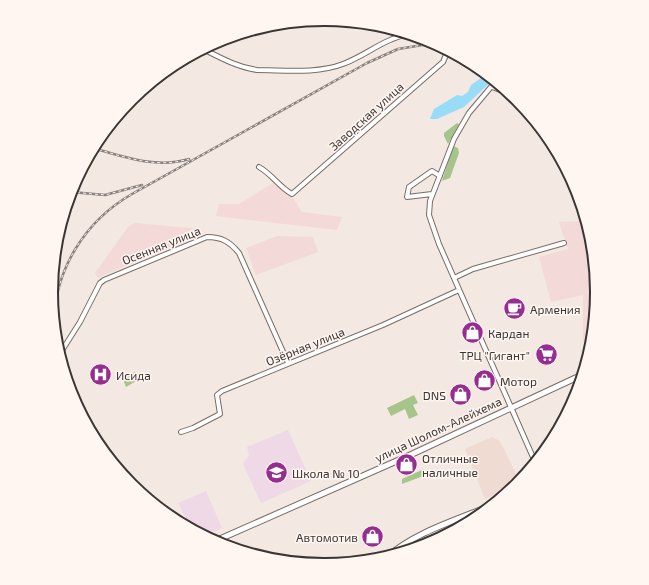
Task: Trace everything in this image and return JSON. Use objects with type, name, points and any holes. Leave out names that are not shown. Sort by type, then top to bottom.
[{"type":"main road","name":"улица Шолом-Алейхема","points":[[221,538],[408,456],[577,377]]},
{"type":"main road","points":[[396,549],[410,540],[475,512]]},
{"type":"street","points":[[209,52],[232,64],[252,69],[326,69],[342,65],[399,37]]},
{"type":"street","name":"Заводская улица","points":[[259,168],[272,175],[283,189],[292,194],[443,62],[446,55]]},
{"type":"street","points":[[492,86],[469,113],[454,139],[432,194],[429,216],[433,230],[533,458]]},
{"type":"street","points":[[432,194],[407,197],[408,187],[432,171],[440,176]]},
{"type":"street","name":"Осенняя улица","points":[[64,348],[80,322],[100,283],[104,280],[207,237],[214,237],[224,239],[232,244],[239,253],[288,363]]},
{"type":"street","points":[[454,278],[473,269],[564,244]]},
{"type":"street","name":"Озёрная улица","points":[[181,432],[194,428],[220,414],[217,396],[219,393],[288,363],[383,325],[459,290]]},
{"type":"shaded area","points":[[273,183],[293,198],[302,212],[342,217],[337,230],[216,216],[219,204],[239,204]]},
{"type":"shaded area","points":[[581,220],[582,224],[589,258],[591,292],[589,327],[585,347],[583,340],[583,295],[551,302],[539,257],[568,249],[559,222]]},
{"type":"shaded area","points":[[135,223],[200,229],[200,234],[98,278],[95,273],[128,227]]},
{"type":"shaded area","points":[[277,236],[313,237],[318,252],[256,275],[246,248]]},
{"type":"shaded area","name":"Школа № 10","points":[[288,430],[311,481],[261,503],[243,464],[249,455],[247,447]]},
{"type":"shaded area","points":[[492,437],[500,441],[517,476],[501,492],[485,499],[465,449]]},
{"type":"shaded area","points":[[206,491],[222,528],[210,533],[191,523],[187,521],[178,503]]},
{"type":"green space","points":[[457,123],[459,124],[448,144],[444,133]]},
{"type":"green space","points":[[453,146],[458,148],[459,153],[450,178],[442,181]]},
{"type":"green space","points":[[135,372],[138,380],[126,387],[122,377]]},
{"type":"green space","points":[[414,395],[418,403],[413,405],[418,415],[409,419],[405,409],[391,416],[387,408]]},
{"type":"green space","points":[[424,469],[426,475],[402,484],[402,479]]},
{"type":"water","points":[[482,77],[490,83],[464,107],[437,119],[430,119],[434,109],[457,95],[462,96],[468,92],[471,85]]},
{"type":"railway","points":[[58,293],[66,266],[75,249],[100,218],[115,205],[132,194],[367,63],[398,49],[423,45]]},
{"type":"railway","points":[[100,150],[141,161],[165,163],[189,159]]},
{"type":"railway","points":[[77,193],[105,195],[142,185]]},
{"type":"place","name":"Армения","points":[[514,309]]},
{"type":"place","name":"Кардан","points":[[472,333]]},
{"type":"place","name":"ТРЦ \"Гигант\"","points":[[546,355]]},
{"type":"place","name":"Исида","points":[[100,375]]},
{"type":"place","name":"Мотор","points":[[485,381]]},
{"type":"place","name":"DNS","points":[[461,395]]},
{"type":"place","name":"Отличные наличные","points":[[407,465]]},
{"type":"place","name":"Школа № 10","points":[[277,473]]},
{"type":"place","name":"Автомотив","points":[[373,537]]}]
